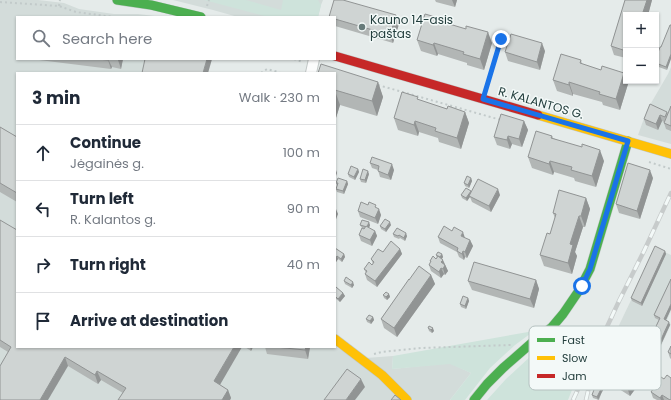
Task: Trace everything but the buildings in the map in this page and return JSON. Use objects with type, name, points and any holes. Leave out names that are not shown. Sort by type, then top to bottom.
[{"type":"main road","points":[[117,0],[151,5],[197,16]]},
{"type":"main road","name":"R. KALANTOS G.","points":[[336,56],[671,154]]},
{"type":"main road","points":[[552,326],[571,305],[590,269],[628,141]]},
{"type":"main road","points":[[336,340],[382,375],[407,400]]},
{"type":"main road","points":[[474,400],[493,377],[529,345]]},
{"type":"path","points":[[59,6],[60,0]]},
{"type":"path","points":[[0,2],[59,6],[76,12],[106,16]]},
{"type":"path","points":[[483,99],[501,39]]},
{"type":"path","points":[[297,60],[313,66]]},
{"type":"path","points":[[263,72],[266,69],[278,72]]},
{"type":"path","points":[[378,85],[508,122]]},
{"type":"path","points":[[643,160],[671,169]]},
{"type":"path","points":[[359,357],[382,352],[421,348],[529,344]]},
{"type":"shaded area","points":[[0,0],[38,0],[64,3],[79,9],[114,14],[155,16],[16,16],[16,60],[212,60],[208,72],[16,72],[16,348],[336,347],[366,358],[393,356],[392,369],[450,363],[471,373],[450,400],[0,400]]},
{"type":"shaded area","points":[[173,0],[323,0],[318,16],[234,16]]},
{"type":"shaded area","points":[[671,67],[671,144],[638,135],[647,110]]},
{"type":"shaded area","points":[[656,248],[671,255],[671,311],[666,322],[671,324],[661,346],[661,326],[619,326]]},
{"type":"green space","points":[[204,0],[246,0],[281,10],[283,0],[318,0],[321,5],[318,16],[264,16]]},
{"type":"green space","points":[[529,332],[529,335],[515,345],[490,368],[465,400],[450,400],[471,373],[450,364],[392,369],[393,356]]},
{"type":"green space","points":[[529,358],[529,390],[572,390],[568,400],[487,400],[506,379]]},
{"type":"railway","points":[[607,326],[671,193]]},
{"type":"railway","points":[[573,400],[578,390]]},
{"type":"railway","points":[[586,400],[588,390]]},
{"type":"traffic: fast","points":[[117,0],[151,5],[197,16]]},
{"type":"traffic: fast","points":[[553,326],[578,292],[590,269],[628,141]]},
{"type":"traffic: fast","points":[[474,400],[503,368],[529,345]]},
{"type":"traffic: slow","points":[[538,115],[671,154]]},
{"type":"traffic: slow","points":[[336,340],[382,375],[407,400]]},
{"type":"traffic: jam","points":[[336,56],[538,115]]},
{"type":"place","name":"Kauno 14-asis paštas","points":[[362,27]]},
{"type":"route","points":[[501,39],[483,99],[628,141],[590,269],[582,286]]}]
